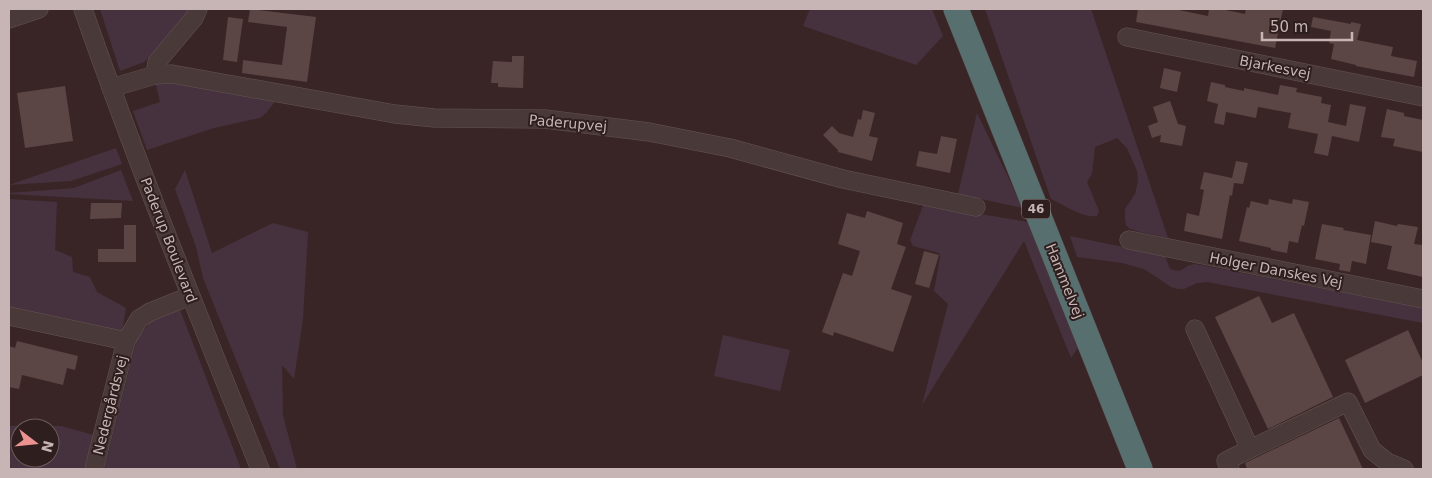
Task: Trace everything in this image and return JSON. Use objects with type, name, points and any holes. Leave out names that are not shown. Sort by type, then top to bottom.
[{"type":"highway","name":"Hammelvej","points":[[956,9],[1140,469]]},
{"type":"street","points":[[9,18],[39,9]]},
{"type":"street","name":"Paderup Boulevard","points":[[83,9],[190,296],[260,469]]},
{"type":"street","points":[[155,75],[157,62],[194,18],[198,9]]},
{"type":"street","name":"Bjarkesvej","points":[[1127,37],[1423,97]]},
{"type":"street","name":"Paderupvej","points":[[111,88],[155,75],[172,74],[395,114],[434,118],[545,119],[648,132],[730,148],[843,178],[976,207]]},
{"type":"street","name":"Holger Danskes Vej","points":[[1130,240],[1423,299]]},
{"type":"street","name":"Nedergårdsvej","points":[[94,469],[126,342],[139,319],[150,312],[190,296]]},
{"type":"street","name":"Nedergårdsvej","points":[[9,316],[126,342]]},
{"type":"street","points":[[1195,329],[1250,449]]},
{"type":"street","points":[[1230,469],[1226,461],[1348,402],[1372,450],[1387,462],[1404,469]]},
{"type":"shaded area","points":[[100,9],[191,9],[188,17],[144,62],[120,71]]},
{"type":"shaded area","points":[[810,9],[932,9],[943,36],[916,65],[803,26]]},
{"type":"shaded area","points":[[985,9],[1091,9],[1168,238],[1130,229],[1126,225],[1125,209],[1135,194],[1138,181],[1137,171],[1127,148],[1117,138],[1095,147],[1092,174],[1087,182],[1099,211],[1097,216],[1079,213],[1051,199]]},
{"type":"shaded area","points":[[173,80],[273,100],[274,103],[260,118],[214,128],[147,150],[133,111],[160,102],[155,81]]},
{"type":"shaded area","points":[[977,113],[1023,208],[958,194]]},
{"type":"shaded area","points":[[116,148],[122,164],[71,181],[9,185]]},
{"type":"shaded area","points":[[121,170],[133,201],[9,194],[74,188]]},
{"type":"shaded area","points":[[185,170],[212,253],[273,223],[308,232],[303,319],[294,379],[282,365],[283,415],[297,469],[280,469],[203,278],[196,247],[175,189]]},
{"type":"shaded area","points":[[9,199],[57,202],[55,250],[72,257],[73,272],[90,277],[97,292],[126,308],[122,331],[9,310]]},
{"type":"shaded area","points":[[924,203],[1028,222],[1081,343],[1071,358],[1024,241],[922,405],[948,304],[934,291],[940,257],[939,253],[913,246],[910,240]]},
{"type":"shaded area","points":[[1070,236],[1162,255],[1165,256],[1170,269],[1179,271],[1195,264],[1423,308],[1423,323],[1207,282],[1178,289],[1171,287],[1144,269],[1122,263],[1077,257]]},
{"type":"shaded area","points":[[179,307],[241,469],[104,469],[137,338],[154,318]]},
{"type":"shaded area","points":[[723,335],[790,350],[780,391],[714,376]]},
{"type":"shaded area","points":[[9,426],[10,468],[60,468],[61,426],[94,435],[86,469],[9,469]]},
{"type":"building","points":[[250,9],[316,17],[307,82],[242,73],[243,60],[282,65],[287,27],[248,22]]},
{"type":"building","points":[[1138,9],[1179,9],[1208,16],[1209,9],[1221,9],[1245,14],[1246,9],[1283,9],[1275,48],[1136,22]]},
{"type":"building","points":[[228,17],[243,19],[237,62],[223,60]]},
{"type":"building","points":[[1313,17],[1361,24],[1357,40],[1393,47],[1391,56],[1417,61],[1414,77],[1356,66],[1331,59],[1334,44],[1329,43],[1331,31],[1311,27]]},
{"type":"building","points":[[512,56],[524,56],[523,88],[498,87],[498,83],[491,83],[493,61],[512,62]]},
{"type":"building","points":[[1164,68],[1181,72],[1177,92],[1160,88]]},
{"type":"building","points":[[1211,82],[1244,91],[1244,88],[1278,95],[1280,85],[1297,88],[1296,92],[1322,97],[1321,103],[1331,105],[1328,122],[1346,126],[1350,104],[1366,107],[1359,142],[1332,136],[1328,156],[1314,153],[1318,134],[1288,128],[1291,113],[1258,107],[1256,118],[1226,112],[1224,125],[1214,123],[1218,104],[1207,101]]},
{"type":"building","points":[[65,86],[73,141],[25,148],[17,93]]},
{"type":"building","points":[[1170,101],[1178,124],[1186,126],[1182,146],[1160,142],[1161,135],[1152,138],[1148,126],[1158,122],[1153,107]]},
{"type":"building","points":[[1387,109],[1404,113],[1404,116],[1423,120],[1423,152],[1393,146],[1395,139],[1381,137]]},
{"type":"building","points":[[863,110],[875,113],[869,136],[878,138],[872,161],[838,152],[823,135],[832,126],[839,133],[853,137],[858,119],[861,120]]},
{"type":"building","points":[[941,136],[957,139],[950,173],[916,166],[919,151],[937,154]]},
{"type":"building","points":[[1236,161],[1248,163],[1243,184],[1234,183],[1222,239],[1184,231],[1187,213],[1199,216],[1204,190],[1200,189],[1204,172],[1232,178]]},
{"type":"building","points":[[1269,199],[1292,204],[1293,199],[1309,202],[1298,243],[1289,241],[1287,253],[1239,241],[1247,207],[1249,208],[1251,201],[1268,205]]},
{"type":"building","points":[[91,203],[122,203],[121,218],[90,219]]},
{"type":"building","points":[[867,211],[903,223],[897,244],[906,247],[891,289],[912,296],[893,352],[834,332],[833,336],[822,332],[843,273],[852,276],[860,251],[838,244],[847,213],[865,218]]},
{"type":"building","points":[[1375,221],[1397,226],[1398,224],[1418,227],[1414,244],[1423,245],[1423,277],[1387,269],[1392,246],[1371,242]]},
{"type":"building","points":[[1322,224],[1371,235],[1366,264],[1352,261],[1350,272],[1339,270],[1340,264],[1315,259]]},
{"type":"building","points":[[124,225],[136,225],[136,262],[98,262],[98,249],[124,249]]},
{"type":"building","points":[[924,251],[939,255],[929,288],[915,284]]},
{"type":"building","points":[[1259,296],[1272,323],[1294,313],[1333,397],[1268,429],[1215,317]]},
{"type":"building","points":[[1408,330],[1423,363],[1423,375],[1365,403],[1345,360]]},
{"type":"building","points":[[17,341],[78,356],[75,370],[67,368],[63,385],[22,375],[19,389],[9,387],[9,346],[15,348]]},
{"type":"building","points":[[1339,418],[1363,469],[1247,469],[1245,463]]}]
